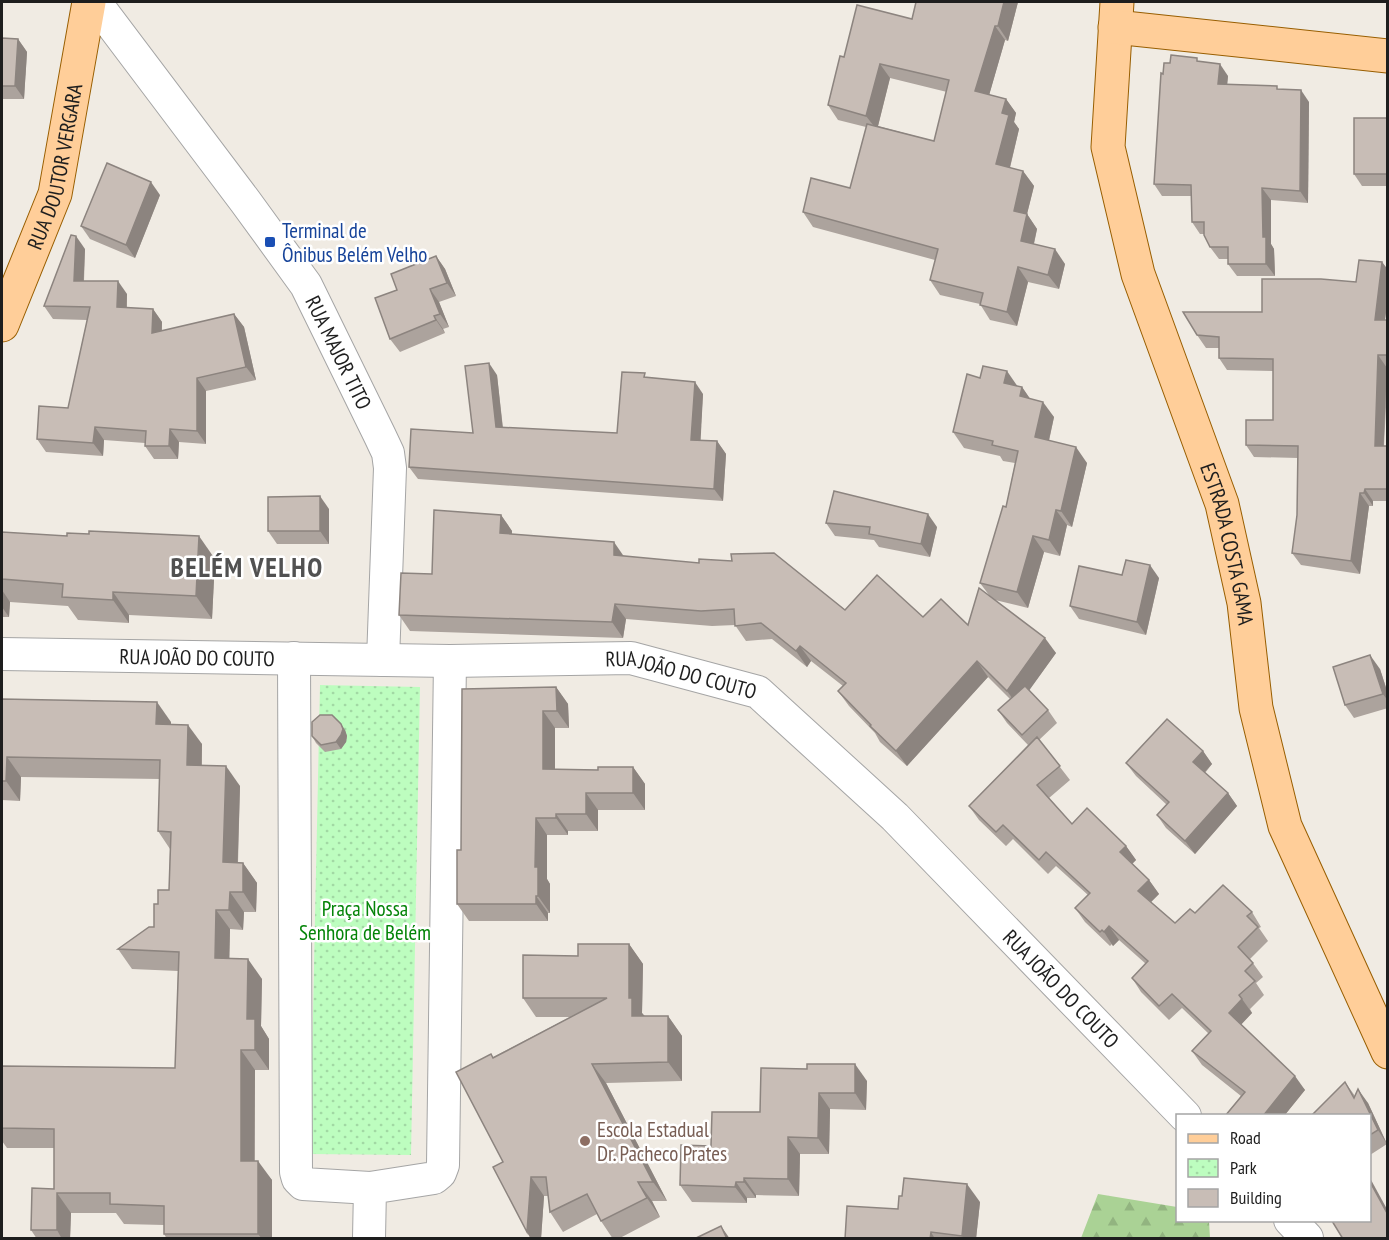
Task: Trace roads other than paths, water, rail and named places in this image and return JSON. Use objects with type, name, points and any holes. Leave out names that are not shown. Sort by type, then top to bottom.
[{"type":"main road","name":"RUA DOUTOR VERGARA","points":[[2,326],[55,194],[89,2]]},
{"type":"main road","points":[[1116,14],[1388,56]]},
{"type":"main road","name":"ESTRADA COSTA GAMA","points":[[1116,14],[1108,147],[1138,274],[1222,504],[1244,603],[1256,708],[1285,826],[1388,1052]]},
{"type":"street","name":"RUA MAJOR TITO","points":[[95,2],[306,285],[388,453],[390,468],[383,660]]},
{"type":"street","name":"RUA JOÃO DO COUTO","points":[[2,654],[450,661],[630,658],[758,692],[895,817],[1183,1114]]},
{"type":"street","points":[[294,658],[296,1172],[303,1184],[370,1188],[434,1178],[440,1173],[443,1164],[450,661]]},
{"type":"street","points":[[369,1239],[370,1188]]},
{"type":"street","points":[[1291,1222],[1307,1239]]},
{"type":"place","name":"Terminal de Ônibus Belém Velho","points":[[270,242]]},
{"type":"place","name":"Escola Estadual Dr. Pacheco Prates","points":[[585,1141]]},
{"type":"district","name":"BELÉM VELHO","points":[[247,567]]},
{"type":"park label","name":"Praça Nossa Senhora de Belém","points":[[365,920]]}]
